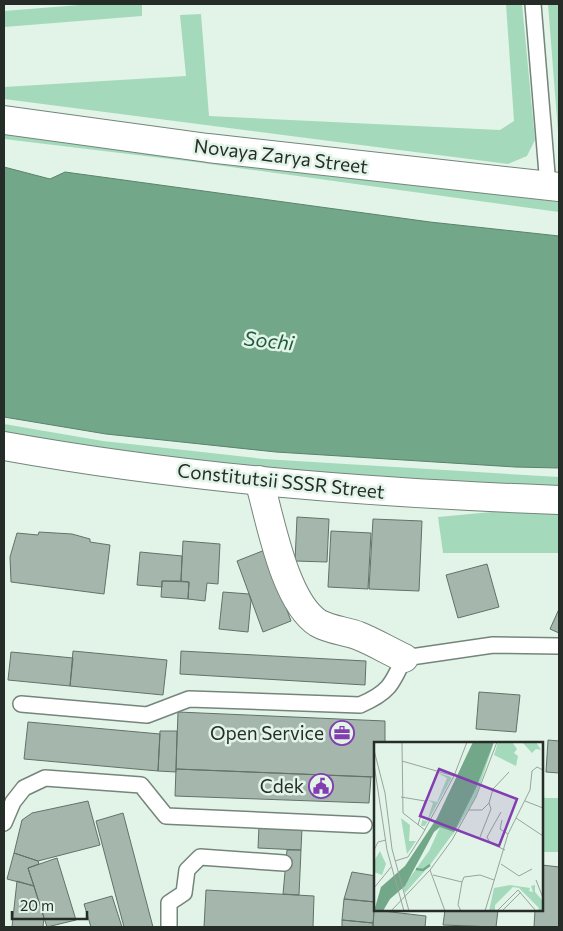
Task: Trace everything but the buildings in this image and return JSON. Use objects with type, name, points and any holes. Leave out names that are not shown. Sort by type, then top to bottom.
[{"type":"street","name":"Novaya Zarya Street","points":[[4,120],[208,148],[554,186]]},
{"type":"street","name":"Constitutsii SSSR Street","points":[[4,446],[102,464],[259,480],[420,495],[559,500]]},
{"type":"street","points":[[259,480],[284,569],[297,600],[306,614],[320,624],[359,636],[404,658]]},
{"type":"lane","points":[[534,4],[554,186]]},
{"type":"lane","points":[[21,704],[147,715],[189,698],[360,705],[372,700],[392,685],[404,658],[493,645],[559,646]]},
{"type":"lane","points":[[4,823],[13,802],[24,788],[45,778],[141,785],[166,816],[364,825]]},
{"type":"lane","points":[[169,927],[169,903],[184,893],[187,870],[200,858],[284,863]]},
{"type":"shaded area","points":[[92,4],[142,4],[142,16],[4,27],[4,11]]},
{"type":"shaded area","points":[[506,4],[522,4],[535,140],[527,156],[508,164],[4,99],[4,87],[186,76],[180,15],[201,14],[209,116],[500,130],[514,121]]},
{"type":"shaded area","points":[[548,4],[559,4],[559,139],[558,132]]},
{"type":"shaded area","points":[[4,134],[559,202],[559,212],[195,162],[4,139]]},
{"type":"shaded area","points":[[4,424],[103,441],[264,459],[559,477],[559,500],[4,446]]},
{"type":"shaded area","points":[[523,509],[559,512],[559,553],[443,553],[438,517]]},
{"type":"shaded area","points":[[543,796],[545,798],[559,798],[559,852],[543,852]]},
{"type":"water","name":"Sochi","points":[[4,167],[50,179],[65,172],[430,222],[559,236],[559,468],[276,452],[106,434],[4,417]]},
{"type":"place","name":"Open Service","points":[[342,733]]},
{"type":"place","name":"Cdek","points":[[321,786]]}]
